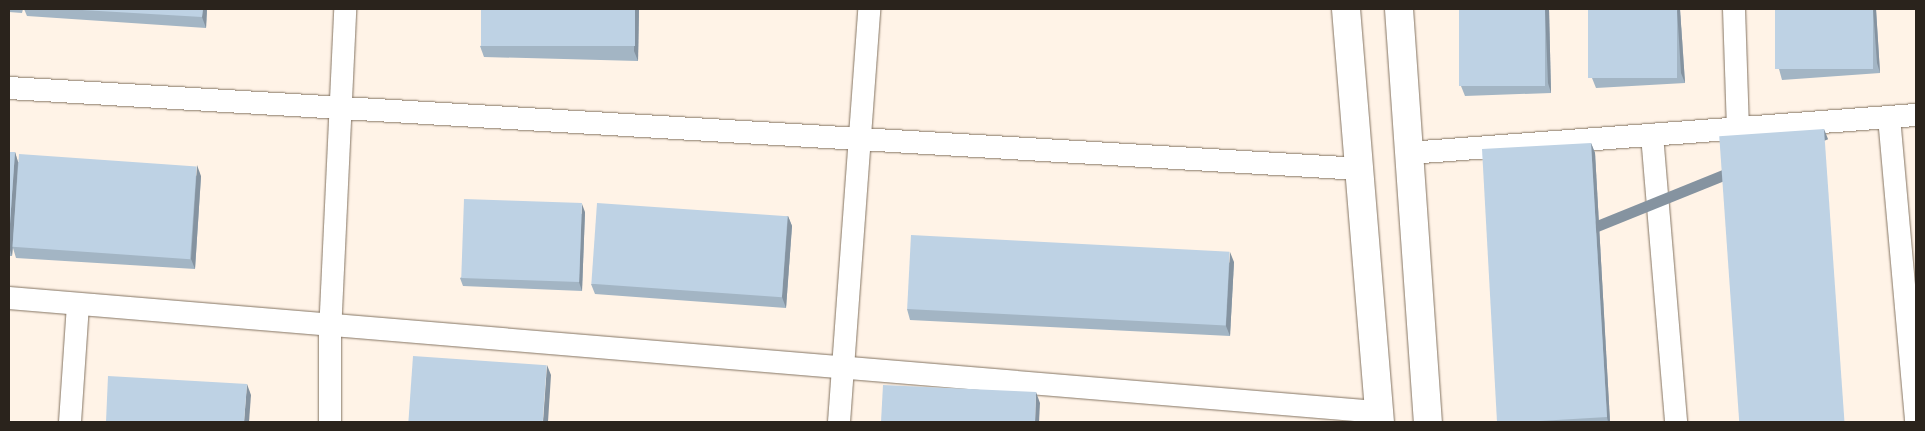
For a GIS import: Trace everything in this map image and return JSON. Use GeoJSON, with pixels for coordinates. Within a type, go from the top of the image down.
{"type":"FeatureCollection","features":[{"type":"Feature","properties":{"kind":"main road"},"geometry":{"type":"LineString","coordinates":[[1346,9],[1379,417]]}},
{"type":"Feature","properties":{"kind":"main road"},"geometry":{"type":"LineString","coordinates":[[1399,9],[1428,422]]}},
{"type":"Feature","properties":{"kind":"street"},"geometry":{"type":"LineString","coordinates":[[330,422],[330,325],[345,9]]}},
{"type":"Feature","properties":{"kind":"street"},"geometry":{"type":"LineString","coordinates":[[839,422],[856,140],[869,9]]}},
{"type":"Feature","properties":{"kind":"street"},"geometry":{"type":"LineString","coordinates":[[1734,9],[1738,128]]}},
{"type":"Feature","properties":{"kind":"street"},"geometry":{"type":"LineString","coordinates":[[9,88],[1359,169]]}},
{"type":"Feature","properties":{"kind":"street"},"geometry":{"type":"LineString","coordinates":[[1409,153],[1916,115]]}},
{"type":"Feature","properties":{"kind":"street"},"geometry":{"type":"LineString","coordinates":[[1889,117],[1916,422]]}},
{"type":"Feature","properties":{"kind":"street"},"geometry":{"type":"LineString","coordinates":[[1652,135],[1676,422]]}},
{"type":"Feature","properties":{"kind":"street"},"geometry":{"type":"LineString","coordinates":[[9,298],[843,368],[1379,417]]}},
{"type":"Feature","properties":{"kind":"street"},"geometry":{"type":"LineString","coordinates":[[70,422],[78,304]]}},
{"type":"Feature","properties":{"kind":"building"},"geometry":{"type":"Polygon","coordinates":[[[65,9],[203,9],[202,17],[65,9]]]}},
{"type":"Feature","properties":{"kind":"building"},"geometry":{"type":"Polygon","coordinates":[[[481,9],[635,9],[635,46],[481,46],[481,9]]]}},
{"type":"Feature","properties":{"kind":"building"},"geometry":{"type":"Polygon","coordinates":[[[1459,9],[1545,9],[1545,86],[1459,86],[1459,9]]]}},
{"type":"Feature","properties":{"kind":"building"},"geometry":{"type":"Polygon","coordinates":[[[1588,9],[1677,9],[1677,78],[1588,78],[1588,9]]]}},
{"type":"Feature","properties":{"kind":"building"},"geometry":{"type":"Polygon","coordinates":[[[1775,9],[1873,9],[1873,69],[1775,69],[1775,9]]]}},
{"type":"Feature","properties":{"kind":"building"},"geometry":{"type":"Polygon","coordinates":[[[1824,129],[1844,422],[1739,422],[1719,136],[1824,129]]]}},
{"type":"Feature","properties":{"kind":"building"},"geometry":{"type":"Polygon","coordinates":[[[1591,143],[1607,417],[1497,422],[1482,149],[1591,143]]]}},
{"type":"Feature","properties":{"kind":"building"},"geometry":{"type":"Polygon","coordinates":[[[9,152],[15,152],[9,238],[9,152]]]}},
{"type":"Feature","properties":{"kind":"building"},"geometry":{"type":"Polygon","coordinates":[[[19,154],[197,166],[190,259],[13,247],[19,154]]]}},
{"type":"Feature","properties":{"kind":"building"},"geometry":{"type":"Polygon","coordinates":[[[464,199],[582,203],[579,282],[461,278],[464,199]]]}},
{"type":"Feature","properties":{"kind":"building"},"geometry":{"type":"Polygon","coordinates":[[[597,203],[788,216],[782,297],[591,284],[597,203]]]}},
{"type":"Feature","properties":{"kind":"building"},"geometry":{"type":"Polygon","coordinates":[[[911,235],[1230,252],[1226,326],[907,309],[911,235]]]}},
{"type":"Feature","properties":{"kind":"building"},"geometry":{"type":"Polygon","coordinates":[[[413,356],[547,365],[543,422],[408,422],[413,356]]]}},
{"type":"Feature","properties":{"kind":"building"},"geometry":{"type":"Polygon","coordinates":[[[108,376],[247,384],[244,422],[106,422],[108,376]]]}},
{"type":"Feature","properties":{"kind":"building"},"geometry":{"type":"Polygon","coordinates":[[[883,385],[1036,392],[1035,422],[881,422],[883,385]]]}}]}
